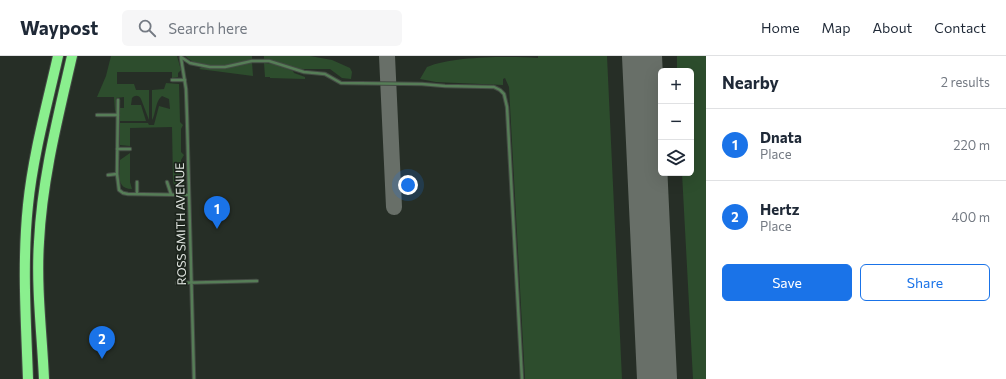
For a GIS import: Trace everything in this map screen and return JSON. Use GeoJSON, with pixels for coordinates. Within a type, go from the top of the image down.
{"type":"FeatureCollection","features":[{"type":"Feature","properties":{"kind":"highway"},"geometry":{"type":"LineString","coordinates":[[21,379],[20,248],[23,202],[58,56]]}},
{"type":"Feature","properties":{"kind":"highway"},"geometry":{"type":"LineString","coordinates":[[44,379],[38,270],[39,235],[42,201],[49,159],[72,56]]}},
{"type":"Feature","properties":{"kind":"highway"},"geometry":{"type":"LineString","coordinates":[[28,379],[25,246],[33,165]]}},
{"type":"Feature","properties":{"kind":"lane","name":"ROSS SMITH AVENUE"},"geometry":{"type":"LineString","coordinates":[[181,57],[185,80],[187,117],[194,379]]}},
{"type":"Feature","properties":{"kind":"lane"},"geometry":{"type":"LineString","coordinates":[[181,57],[190,63],[210,68],[225,67],[252,61],[269,61],[304,72],[325,74],[342,83],[490,87],[502,91],[505,96],[507,107],[522,379]]}},
{"type":"Feature","properties":{"kind":"lane"},"geometry":{"type":"LineString","coordinates":[[172,80],[185,80]]}},
{"type":"Feature","properties":{"kind":"lane"},"geometry":{"type":"LineString","coordinates":[[118,100],[117,174],[119,190],[123,193],[137,194],[189,195]]}},
{"type":"Feature","properties":{"kind":"lane"},"geometry":{"type":"LineString","coordinates":[[97,115],[118,115]]}},
{"type":"Feature","properties":{"kind":"lane"},"geometry":{"type":"LineString","coordinates":[[118,150],[130,149]]}},
{"type":"Feature","properties":{"kind":"lane"},"geometry":{"type":"LineString","coordinates":[[108,175],[117,174]]}},
{"type":"Feature","properties":{"kind":"lane"},"geometry":{"type":"LineString","coordinates":[[137,182],[137,194]]}},
{"type":"Feature","properties":{"kind":"lane"},"geometry":{"type":"LineString","coordinates":[[167,182],[171,195]]}},
{"type":"Feature","properties":{"kind":"lane"},"geometry":{"type":"LineString","coordinates":[[177,283],[191,284],[257,281]]}},
{"type":"Feature","properties":{"kind":"green space"},"geometry":{"type":"Polygon","coordinates":[[[111,56],[177,56],[181,70],[178,73],[178,77],[172,78],[172,72],[117,72],[117,84],[134,84],[136,90],[149,90],[149,120],[141,99],[138,96],[132,98],[131,105],[141,105],[146,121],[120,121],[120,108],[124,108],[124,97],[116,98],[115,112],[114,97],[97,97],[106,76],[111,56]]]}},
{"type":"Feature","properties":{"kind":"green space"},"geometry":{"type":"Polygon","coordinates":[[[185,56],[252,56],[252,60],[226,65],[209,66],[192,61],[185,56]]]}},
{"type":"Feature","properties":{"kind":"green space"},"geometry":{"type":"Polygon","coordinates":[[[264,56],[310,56],[332,60],[350,68],[352,72],[351,79],[342,78],[330,69],[298,69],[264,59],[264,56]]]}},
{"type":"Feature","properties":{"kind":"green space"},"geometry":{"type":"Polygon","coordinates":[[[538,56],[607,56],[622,379],[525,379],[509,87],[505,78],[503,79],[503,85],[436,82],[420,79],[427,67],[438,63],[466,59],[497,57],[538,58],[538,56]]]}},
{"type":"Feature","properties":{"kind":"green space"},"geometry":{"type":"Polygon","coordinates":[[[677,56],[706,56],[706,379],[693,379],[682,176],[694,176],[694,68],[677,68],[677,56]]]}},
{"type":"Feature","properties":{"kind":"green space"},"geometry":{"type":"Polygon","coordinates":[[[252,62],[253,76],[199,69],[202,67],[221,69],[252,62]]]}},
{"type":"Feature","properties":{"kind":"green space"},"geometry":{"type":"Polygon","coordinates":[[[264,63],[274,64],[293,71],[294,73],[305,77],[305,79],[265,77],[264,63]]]}},
{"type":"Feature","properties":{"kind":"green space"},"geometry":{"type":"Polygon","coordinates":[[[166,83],[179,84],[180,122],[183,125],[181,129],[181,152],[184,155],[181,160],[182,179],[185,182],[181,188],[175,189],[173,181],[172,127],[130,128],[130,146],[120,145],[120,123],[148,123],[149,125],[154,125],[159,106],[170,109],[169,99],[162,96],[158,101],[152,120],[152,90],[164,89],[166,83]]]}},
{"type":"Feature","properties":{"kind":"green space"},"geometry":{"type":"Polygon","coordinates":[[[130,153],[130,182],[132,189],[123,186],[119,174],[120,160],[130,153]]]}},
{"type":"Feature","properties":{"kind":"taxiway"},"geometry":{"type":"LineString","coordinates":[[387,56],[394,207]]}},
{"type":"Feature","properties":{"kind":"taxiway"},"geometry":{"type":"LineString","coordinates":[[641,56],[644,104]]}},
{"type":"Feature","properties":{"kind":"taxiway"},"geometry":{"type":"LineString","coordinates":[[658,365],[658,379]]}},
{"type":"Feature","properties":{"kind":"runway"},"geometry":{"type":"LineString","coordinates":[[642,56],[657,379]]}},
{"type":"Feature","properties":{"kind":"place","name":"Dnata"},"geometry":{"type":"Point","coordinates":[217,229]}},
{"type":"Feature","properties":{"kind":"place","name":"Hertz"},"geometry":{"type":"Point","coordinates":[102,359]}}]}
